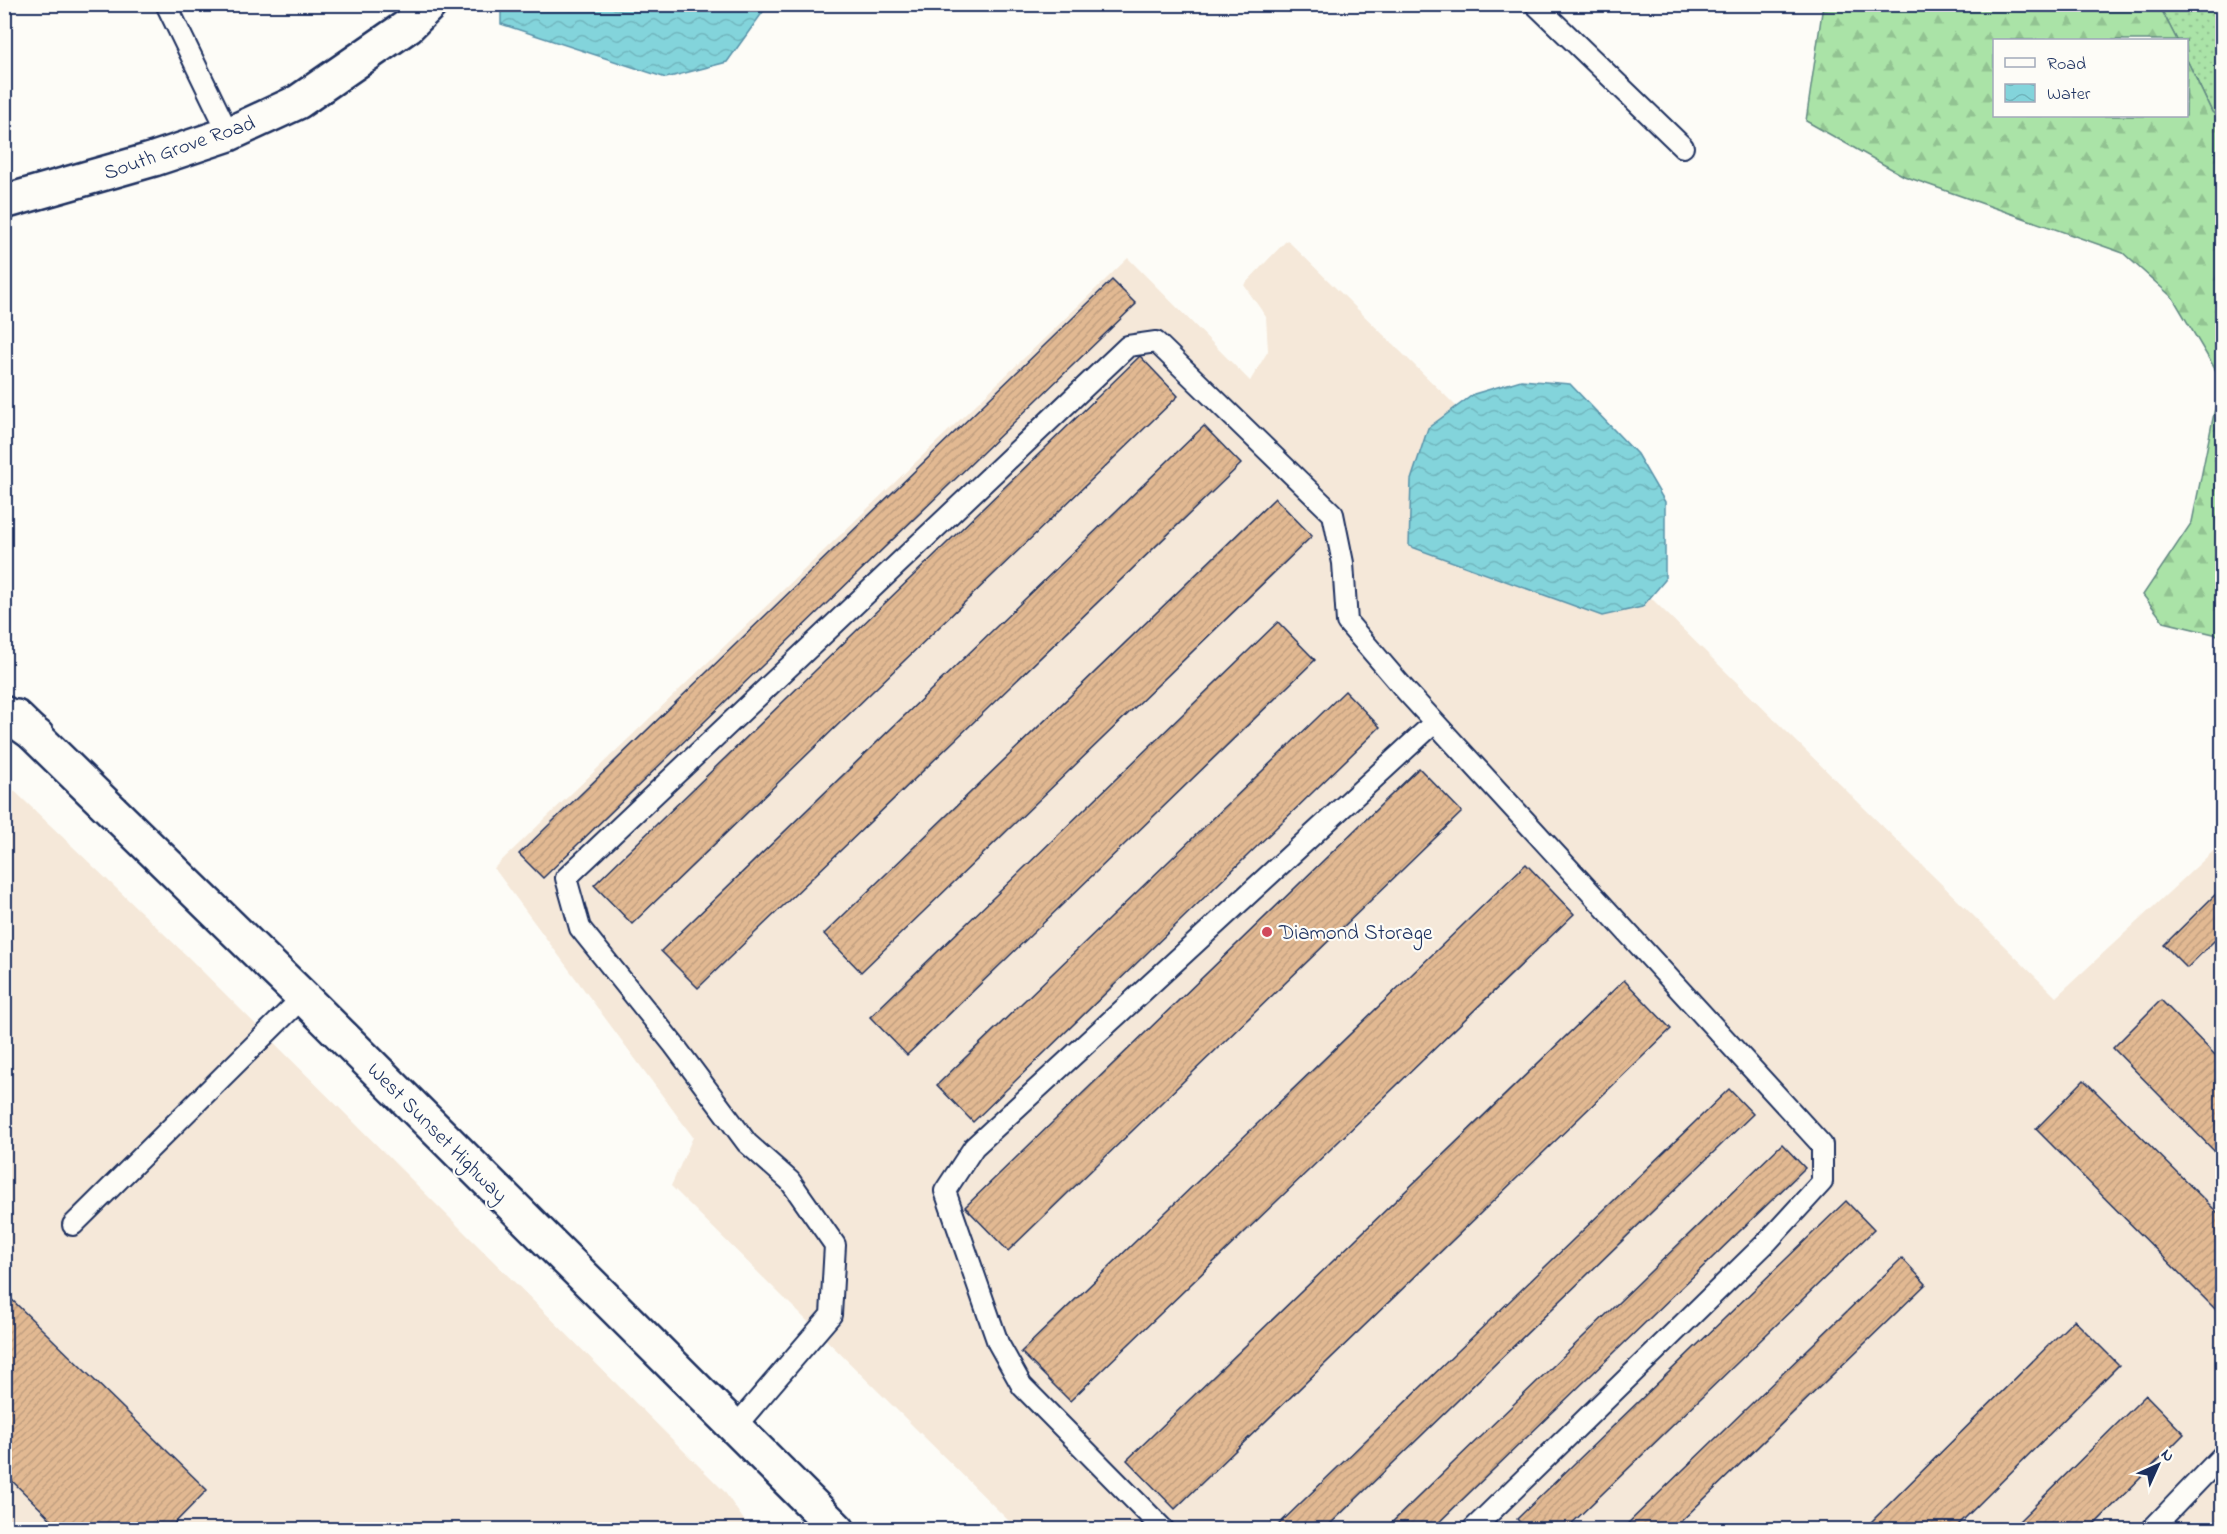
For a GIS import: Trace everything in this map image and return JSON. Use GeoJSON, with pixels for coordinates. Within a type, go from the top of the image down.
{"type":"FeatureCollection","features":[{"type":"Feature","properties":{"kind":"main road","name":"South Grove Road"},"geometry":{"type":"LineString","coordinates":[[4,202],[154,159],[229,134],[298,102],[408,26],[430,4]]}},
{"type":"Feature","properties":{"kind":"main road","name":"West Sunset Highway"},"geometry":{"type":"LineString","coordinates":[[4,701],[37,736]]}},
{"type":"Feature","properties":{"kind":"main road","name":"West Sunset Highway"},"geometry":{"type":"LineString","coordinates":[[4,706],[303,997],[838,1530]]}},
{"type":"Feature","properties":{"kind":"main road"},"geometry":{"type":"LineString","coordinates":[[4,713],[37,736]]}},
{"type":"Feature","properties":{"kind":"lane"},"geometry":{"type":"LineString","coordinates":[[166,4],[229,134]]}},
{"type":"Feature","properties":{"kind":"lane"},"geometry":{"type":"LineString","coordinates":[[1534,4],[1683,147]]}},
{"type":"Feature","properties":{"kind":"lane"},"geometry":{"type":"LineString","coordinates":[[735,1427],[831,1315],[835,1245],[790,1181],[747,1143],[674,1045],[580,928],[566,878],[1128,346],[1156,342],[1333,514],[1343,563],[1347,622],[1434,723],[1822,1145],[1822,1182],[1807,1199],[1472,1530]]}},
{"type":"Feature","properties":{"kind":"lane"},"geometry":{"type":"LineString","coordinates":[[1164,1530],[1022,1386],[998,1343],[945,1191],[974,1147],[1434,723]]}},
{"type":"Feature","properties":{"kind":"lane"},"geometry":{"type":"LineString","coordinates":[[73,1225],[303,997]]}},
{"type":"Feature","properties":{"kind":"lane"},"geometry":{"type":"LineString","coordinates":[[2151,1530],[2223,1456]]}},
{"type":"Feature","properties":{"kind":"shaded area","name":"Diamond Storage"},"geometry":{"type":"Polygon","coordinates":[[[1287,240],[1457,407],[1428,428],[1411,480],[1642,607],[1650,597],[2056,997],[2222,843],[2222,1529],[1017,1529],[671,1186],[693,1137],[494,868],[1128,258],[1250,381],[1268,351],[1266,317],[1244,285],[1287,240]]]}},
{"type":"Feature","properties":{"kind":"shaded area"},"geometry":{"type":"Polygon","coordinates":[[[4,781],[184,953],[724,1491],[750,1529],[5,1529],[4,781]]]}},
{"type":"Feature","properties":{"kind":"green space"},"geometry":{"type":"Polygon","coordinates":[[[1823,5],[2159,5],[2176,39],[1993,39],[1993,117],[2188,117],[2188,62],[2212,112],[2222,121],[2222,636],[2164,622],[2143,595],[2192,522],[2221,379],[2173,298],[2123,253],[1904,176],[1806,121],[1823,5]]]}},
{"type":"Feature","properties":{"kind":"green space"},"geometry":{"type":"Polygon","coordinates":[[[2159,5],[2222,5],[2222,121],[2212,112],[2188,62],[2188,39],[2176,39],[2159,5]]]}},
{"type":"Feature","properties":{"kind":"water"},"geometry":{"type":"Polygon","coordinates":[[[501,5],[765,5],[765,9],[727,62],[666,78],[501,24],[501,5]]]}},
{"type":"Feature","properties":{"kind":"water"},"geometry":{"type":"Polygon","coordinates":[[[1521,380],[1570,384],[1637,454],[1665,502],[1665,580],[1642,607],[1602,616],[1409,546],[1411,480],[1428,428],[1474,394],[1521,380]]]}},
{"type":"Feature","properties":{"kind":"building"},"geometry":{"type":"Polygon","coordinates":[[[1112,280],[1136,304],[543,878],[519,854],[1112,280]]]}},
{"type":"Feature","properties":{"kind":"building"},"geometry":{"type":"Polygon","coordinates":[[[1140,356],[1178,396],[632,924],[594,885],[1140,356]]]}},
{"type":"Feature","properties":{"kind":"building"},"geometry":{"type":"Polygon","coordinates":[[[1204,426],[1241,464],[698,988],[661,951],[1204,426]]]}},
{"type":"Feature","properties":{"kind":"building"},"geometry":{"type":"Polygon","coordinates":[[[1275,498],[1312,536],[861,972],[824,934],[1275,498]]]}},
{"type":"Feature","properties":{"kind":"building"},"geometry":{"type":"Polygon","coordinates":[[[1278,622],[1315,660],[907,1055],[870,1017],[1278,622]]]}},
{"type":"Feature","properties":{"kind":"building"},"geometry":{"type":"Polygon","coordinates":[[[1345,691],[1380,727],[973,1122],[937,1085],[1345,691]]]}},
{"type":"Feature","properties":{"kind":"building"},"geometry":{"type":"Polygon","coordinates":[[[1419,768],[1462,812],[1008,1251],[965,1207],[1419,768]]]}},
{"type":"Feature","properties":{"kind":"building"},"geometry":{"type":"Polygon","coordinates":[[[1526,864],[1574,914],[1070,1401],[1021,1352],[1526,864]]]}},
{"type":"Feature","properties":{"kind":"building"},"geometry":{"type":"Polygon","coordinates":[[[2222,888],[2222,933],[2187,968],[2164,945],[2222,888]]]}},
{"type":"Feature","properties":{"kind":"building"},"geometry":{"type":"Polygon","coordinates":[[[1624,980],[1671,1029],[1175,1509],[1127,1460],[1624,980]]]}},
{"type":"Feature","properties":{"kind":"building"},"geometry":{"type":"Polygon","coordinates":[[[2161,1000],[2222,1062],[2222,1159],[2113,1048],[2161,1000]]]}},
{"type":"Feature","properties":{"kind":"building"},"geometry":{"type":"Polygon","coordinates":[[[2084,1080],[2222,1217],[2222,1316],[2036,1129],[2084,1080]]]}},
{"type":"Feature","properties":{"kind":"building"},"geometry":{"type":"Polygon","coordinates":[[[1729,1089],[1753,1114],[1324,1530],[1273,1530],[1729,1089]]]}},
{"type":"Feature","properties":{"kind":"building"},"geometry":{"type":"Polygon","coordinates":[[[1782,1144],[1805,1168],[1431,1530],[1384,1530],[1782,1144]]]}},
{"type":"Feature","properties":{"kind":"building"},"geometry":{"type":"Polygon","coordinates":[[[1846,1201],[1874,1230],[1565,1530],[1527,1530],[1517,1519],[1846,1201]]]}},
{"type":"Feature","properties":{"kind":"building"},"geometry":{"type":"Polygon","coordinates":[[[1902,1258],[1926,1284],[1672,1530],[1621,1530],[1902,1258]]]}},
{"type":"Feature","properties":{"kind":"building"},"geometry":{"type":"Polygon","coordinates":[[[4,1292],[207,1490],[168,1530],[62,1530],[4,1473],[4,1292]]]}},
{"type":"Feature","properties":{"kind":"building"},"geometry":{"type":"Polygon","coordinates":[[[2074,1320],[2119,1365],[1953,1530],[1863,1530],[2074,1320]]]}},
{"type":"Feature","properties":{"kind":"building"},"geometry":{"type":"Polygon","coordinates":[[[2146,1395],[2184,1434],[2089,1530],[2010,1530],[2146,1395]]]}},
{"type":"Feature","properties":{"kind":"place","name":"Diamond Storage"},"geometry":{"type":"Point","coordinates":[1267,932]}}]}
